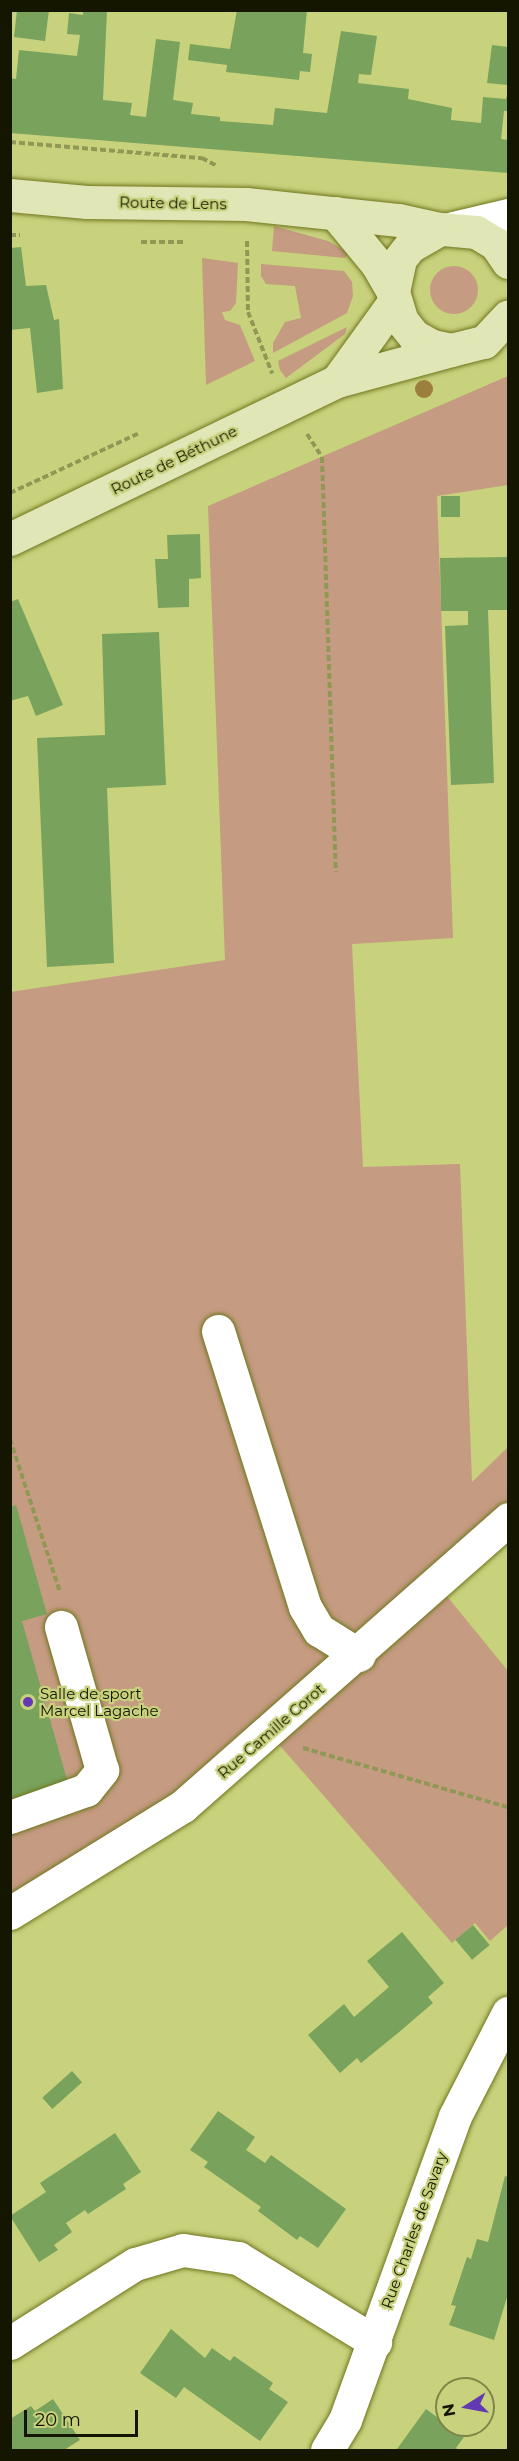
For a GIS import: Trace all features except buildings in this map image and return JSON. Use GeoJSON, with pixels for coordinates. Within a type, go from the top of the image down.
{"type":"FeatureCollection","features":[{"type":"Feature","properties":{"kind":"main road","name":"Route de Lens"},"geometry":{"type":"LineString","coordinates":[[10,195],[87,202],[246,204],[335,213],[446,228],[486,238],[508,262]]}},
{"type":"Feature","properties":{"kind":"main road"},"geometry":{"type":"LineString","coordinates":[[335,213],[377,264],[402,321],[414,336],[432,346],[452,350]]}},
{"type":"Feature","properties":{"kind":"main road"},"geometry":{"type":"LineString","coordinates":[[337,381],[393,297],[394,275],[405,253],[424,236],[446,228]]}},
{"type":"Feature","properties":{"kind":"main road","name":"Route de Béthune"},"geometry":{"type":"LineString","coordinates":[[10,539],[337,381],[484,342],[505,325]]}},
{"type":"Feature","properties":{"kind":"street"},"geometry":{"type":"LineString","coordinates":[[446,228],[508,215]]}},
{"type":"Feature","properties":{"kind":"street"},"geometry":{"type":"LineString","coordinates":[[218,1331],[305,1606],[319,1630],[359,1655]]}},
{"type":"Feature","properties":{"kind":"street","name":"Rue Camille Corot"},"geometry":{"type":"LineString","coordinates":[[10,1913],[183,1806],[359,1655],[508,1519]]}},
{"type":"Feature","properties":{"kind":"street"},"geometry":{"type":"LineString","coordinates":[[10,1817],[86,1790],[102,1770],[61,1627]]}},
{"type":"Feature","properties":{"kind":"street","name":"Rue Charles de Savary"},"geometry":{"type":"LineString","coordinates":[[327,2451],[345,2420],[375,2342],[455,2116],[508,2013]]}},
{"type":"Feature","properties":{"kind":"street"},"geometry":{"type":"LineString","coordinates":[[10,2343],[135,2264],[183,2250],[238,2258],[375,2342]]}},
{"type":"Feature","properties":{"kind":"path"},"geometry":{"type":"LineString","coordinates":[[10,142],[202,158],[221,168],[246,204],[248,312],[277,385],[322,457],[336,872]]}},
{"type":"Feature","properties":{"kind":"path"},"geometry":{"type":"LineString","coordinates":[[10,1438],[64,1602],[61,1627]]}},
{"type":"Feature","properties":{"kind":"path"},"geometry":{"type":"LineString","coordinates":[[279,1725],[298,1746],[508,1807]]}},
{"type":"Feature","properties":{"kind":"shaded area"},"geometry":{"type":"Polygon","coordinates":[[[274,226],[328,241],[349,253],[345,258],[272,251],[274,226]]]}},
{"type":"Feature","properties":{"kind":"shaded area"},"geometry":{"type":"Polygon","coordinates":[[[202,258],[238,263],[236,303],[230,311],[222,312],[225,320],[240,325],[255,361],[206,385],[202,258]]]}},
{"type":"Feature","properties":{"kind":"shaded area"},"geometry":{"type":"Polygon","coordinates":[[[261,264],[344,271],[352,282],[353,296],[347,313],[273,353],[273,343],[285,322],[301,318],[295,286],[266,284],[261,276],[261,264]]]}},
{"type":"Feature","properties":{"kind":"shaded area"},"geometry":{"type":"Polygon","coordinates":[[[454,266],[471,273],[478,290],[471,307],[454,314],[437,307],[430,290],[437,273],[454,266]]]}},
{"type":"Feature","properties":{"kind":"shaded area"},"geometry":{"type":"Polygon","coordinates":[[[347,327],[345,334],[286,378],[280,370],[278,361],[347,327]]]}},
{"type":"Feature","properties":{"kind":"shaded area"},"geometry":{"type":"Polygon","coordinates":[[[508,376],[508,485],[437,496],[453,938],[352,944],[363,1167],[460,1164],[472,1482],[508,1447],[508,1519],[437,1584],[508,1671],[508,1925],[490,1941],[475,1923],[452,1943],[269,1733],[11,1913],[10,992],[225,960],[208,506],[508,376]]]}},
{"type":"Feature","properties":{"kind":"place","name":"Salle de sport Marcel Lagache"},"geometry":{"type":"Point","coordinates":[28,1702]}}]}
